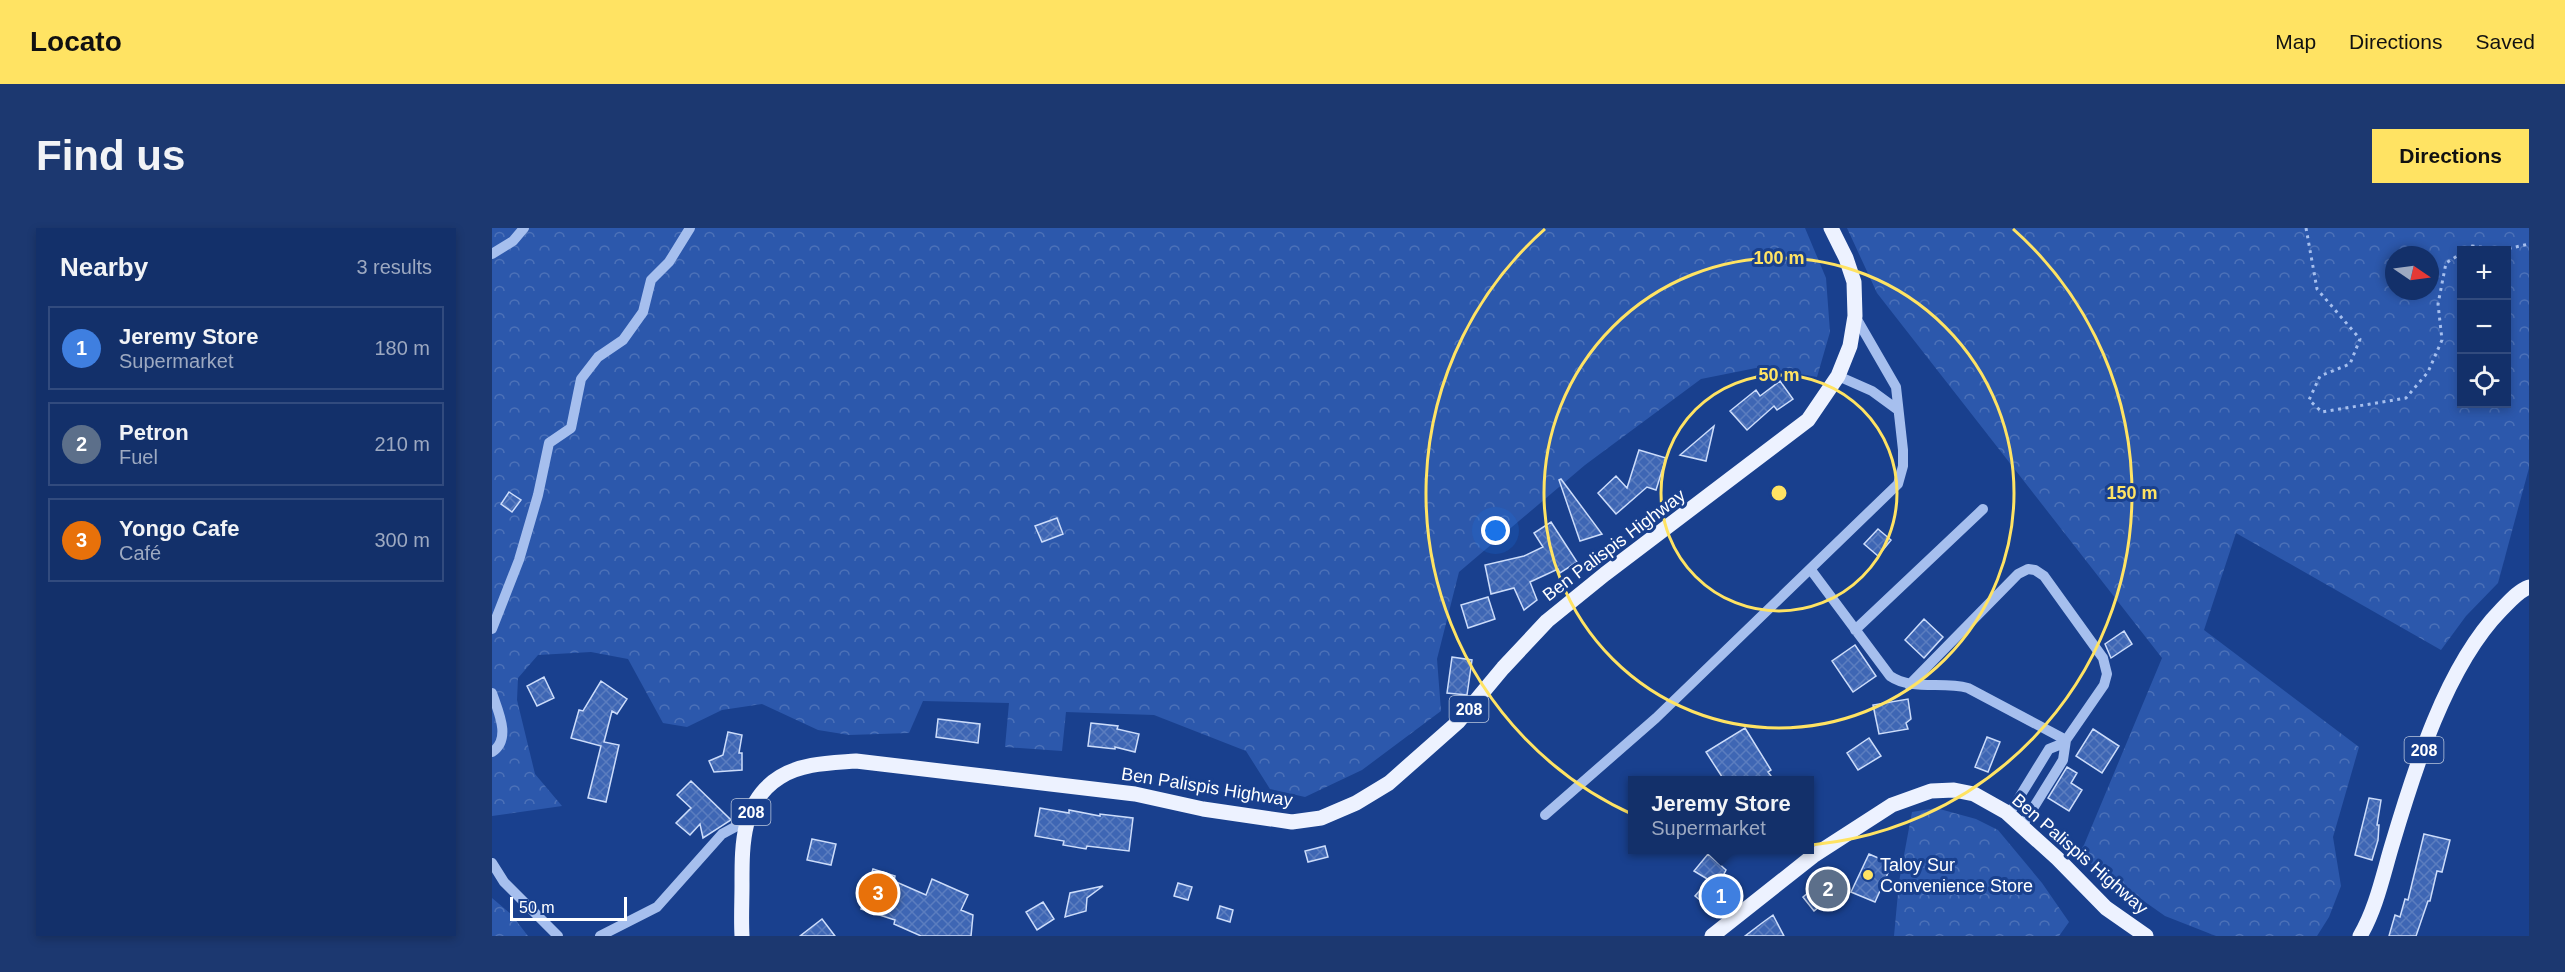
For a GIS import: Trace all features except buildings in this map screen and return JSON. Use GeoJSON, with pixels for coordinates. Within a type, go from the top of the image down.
{"type":"FeatureCollection","features":[{"type":"Feature","properties":{"kind":"main road","name":"Ben Palispis Highway"},"geometry":{"type":"LineString","coordinates":[[742,936],[741,853],[746,821],[755,804],[779,777],[817,764],[856,761],[1135,794],[1203,809],[1292,822],[1321,818],[1356,803],[1398,775],[1458,722],[1503,668],[1547,621],[1605,574],[1808,420],[1838,376],[1850,346],[1855,316],[1854,282],[1846,258],[1831,228]]}},
{"type":"Feature","properties":{"kind":"main road","name":"208"},"geometry":{"type":"LineString","coordinates":[[2360,936],[2375,899],[2414,777],[2457,672],[2482,629],[2518,594],[2529,587]]}},
{"type":"Feature","properties":{"kind":"main road","name":"Ben Palispis Highway"},"geometry":{"type":"LineString","coordinates":[[1712,936],[1813,856],[1892,805],[1930,791],[1954,790],[1974,794],[2008,814],[2106,908],[2146,936]]}},
{"type":"Feature","properties":{"kind":"street"},"geometry":{"type":"LineString","coordinates":[[492,254],[513,241],[524,228]]}},
{"type":"Feature","properties":{"kind":"street"},"geometry":{"type":"LineString","coordinates":[[492,629],[519,560],[538,495],[549,443],[571,428],[581,379],[598,357],[622,340],[643,312],[651,280],[669,262],[690,228]]}},
{"type":"Feature","properties":{"kind":"street"},"geometry":{"type":"LineString","coordinates":[[1545,815],[1656,718],[1898,484],[1904,450],[1896,387],[1855,316]]}},
{"type":"Feature","properties":{"kind":"street"},"geometry":{"type":"LineString","coordinates":[[1838,376],[1872,391],[1898,410]]}},
{"type":"Feature","properties":{"kind":"street"},"geometry":{"type":"LineString","coordinates":[[1855,630],[1983,509]]}},
{"type":"Feature","properties":{"kind":"street"},"geometry":{"type":"LineString","coordinates":[[1909,685],[2018,574],[2028,569],[2035,570],[2050,583],[2106,667],[2104,686],[2065,741],[2049,749],[2008,814]]}},
{"type":"Feature","properties":{"kind":"street"},"geometry":{"type":"LineString","coordinates":[[1811,570],[1890,676],[1909,685],[1954,684],[1968,688],[2065,741]]}},
{"type":"Feature","properties":{"kind":"street"},"geometry":{"type":"LineString","coordinates":[[492,693],[504,727],[498,748],[492,752]]}},
{"type":"Feature","properties":{"kind":"street"},"geometry":{"type":"LineString","coordinates":[[2022,826],[2063,760],[2065,741]]}},
{"type":"Feature","properties":{"kind":"street"},"geometry":{"type":"LineString","coordinates":[[600,936],[657,907],[722,834],[746,821]]}},
{"type":"Feature","properties":{"kind":"street"},"geometry":{"type":"LineString","coordinates":[[492,863],[504,882],[558,936]]}},
{"type":"Feature","properties":{"kind":"path"},"geometry":{"type":"LineString","coordinates":[[2306,228],[2317,290],[2360,339],[2350,364],[2320,376],[2309,400],[2322,412],[2406,398],[2427,372],[2442,340],[2438,304],[2446,263],[2457,256]]}},
{"type":"Feature","properties":{"kind":"path"},"geometry":{"type":"LineString","coordinates":[[2511,248],[2529,244]]}},
{"type":"Feature","properties":{"kind":"green space"},"geometry":{"type":"Polygon","coordinates":[[[492,228],[1805,228],[1826,278],[1830,332],[1817,377],[1761,367],[1701,379],[1585,465],[1459,572],[1437,659],[1441,711],[1362,770],[1305,797],[1270,789],[1246,751],[1154,715],[1066,712],[1062,751],[1005,747],[1009,703],[923,701],[909,733],[849,735],[818,730],[762,704],[722,710],[687,727],[663,723],[628,659],[591,652],[538,655],[518,678],[517,700],[535,774],[562,806],[492,816],[492,228]]]}},
{"type":"Feature","properties":{"kind":"green space"},"geometry":{"type":"Polygon","coordinates":[[[1847,228],[2529,228],[2529,468],[2498,583],[2466,616],[2441,650],[2236,533],[2204,630],[2359,747],[2333,837],[2341,886],[2329,917],[2317,936],[2216,936],[2165,916],[2077,854],[2084,845],[2162,658],[1877,293],[1847,228]]]}},
{"type":"Feature","properties":{"kind":"green space"},"geometry":{"type":"Polygon","coordinates":[[[1936,808],[1976,819],[1998,830],[2042,883],[2069,922],[2059,936],[1894,936],[1899,882],[1912,812],[1936,808]]]}},
{"type":"Feature","properties":{"kind":"green space"},"geometry":{"type":"Polygon","coordinates":[[[492,898],[511,914],[528,936],[492,936],[492,898]]]}},
{"type":"Feature","properties":{"kind":"place","name":"Taloy Sur Convenience Store"},"geometry":{"type":"Point","coordinates":[1868,875]}},
{"type":"Feature","properties":{"kind":"place","name":"Petron"},"geometry":{"type":"Point","coordinates":[1828,889]}},
{"type":"Feature","properties":{"kind":"place","name":"Yongo Cafe"},"geometry":{"type":"Point","coordinates":[878,893]}},
{"type":"Feature","properties":{"kind":"place","name":"Jeremy Store"},"geometry":{"type":"Point","coordinates":[1721,896]}}]}
